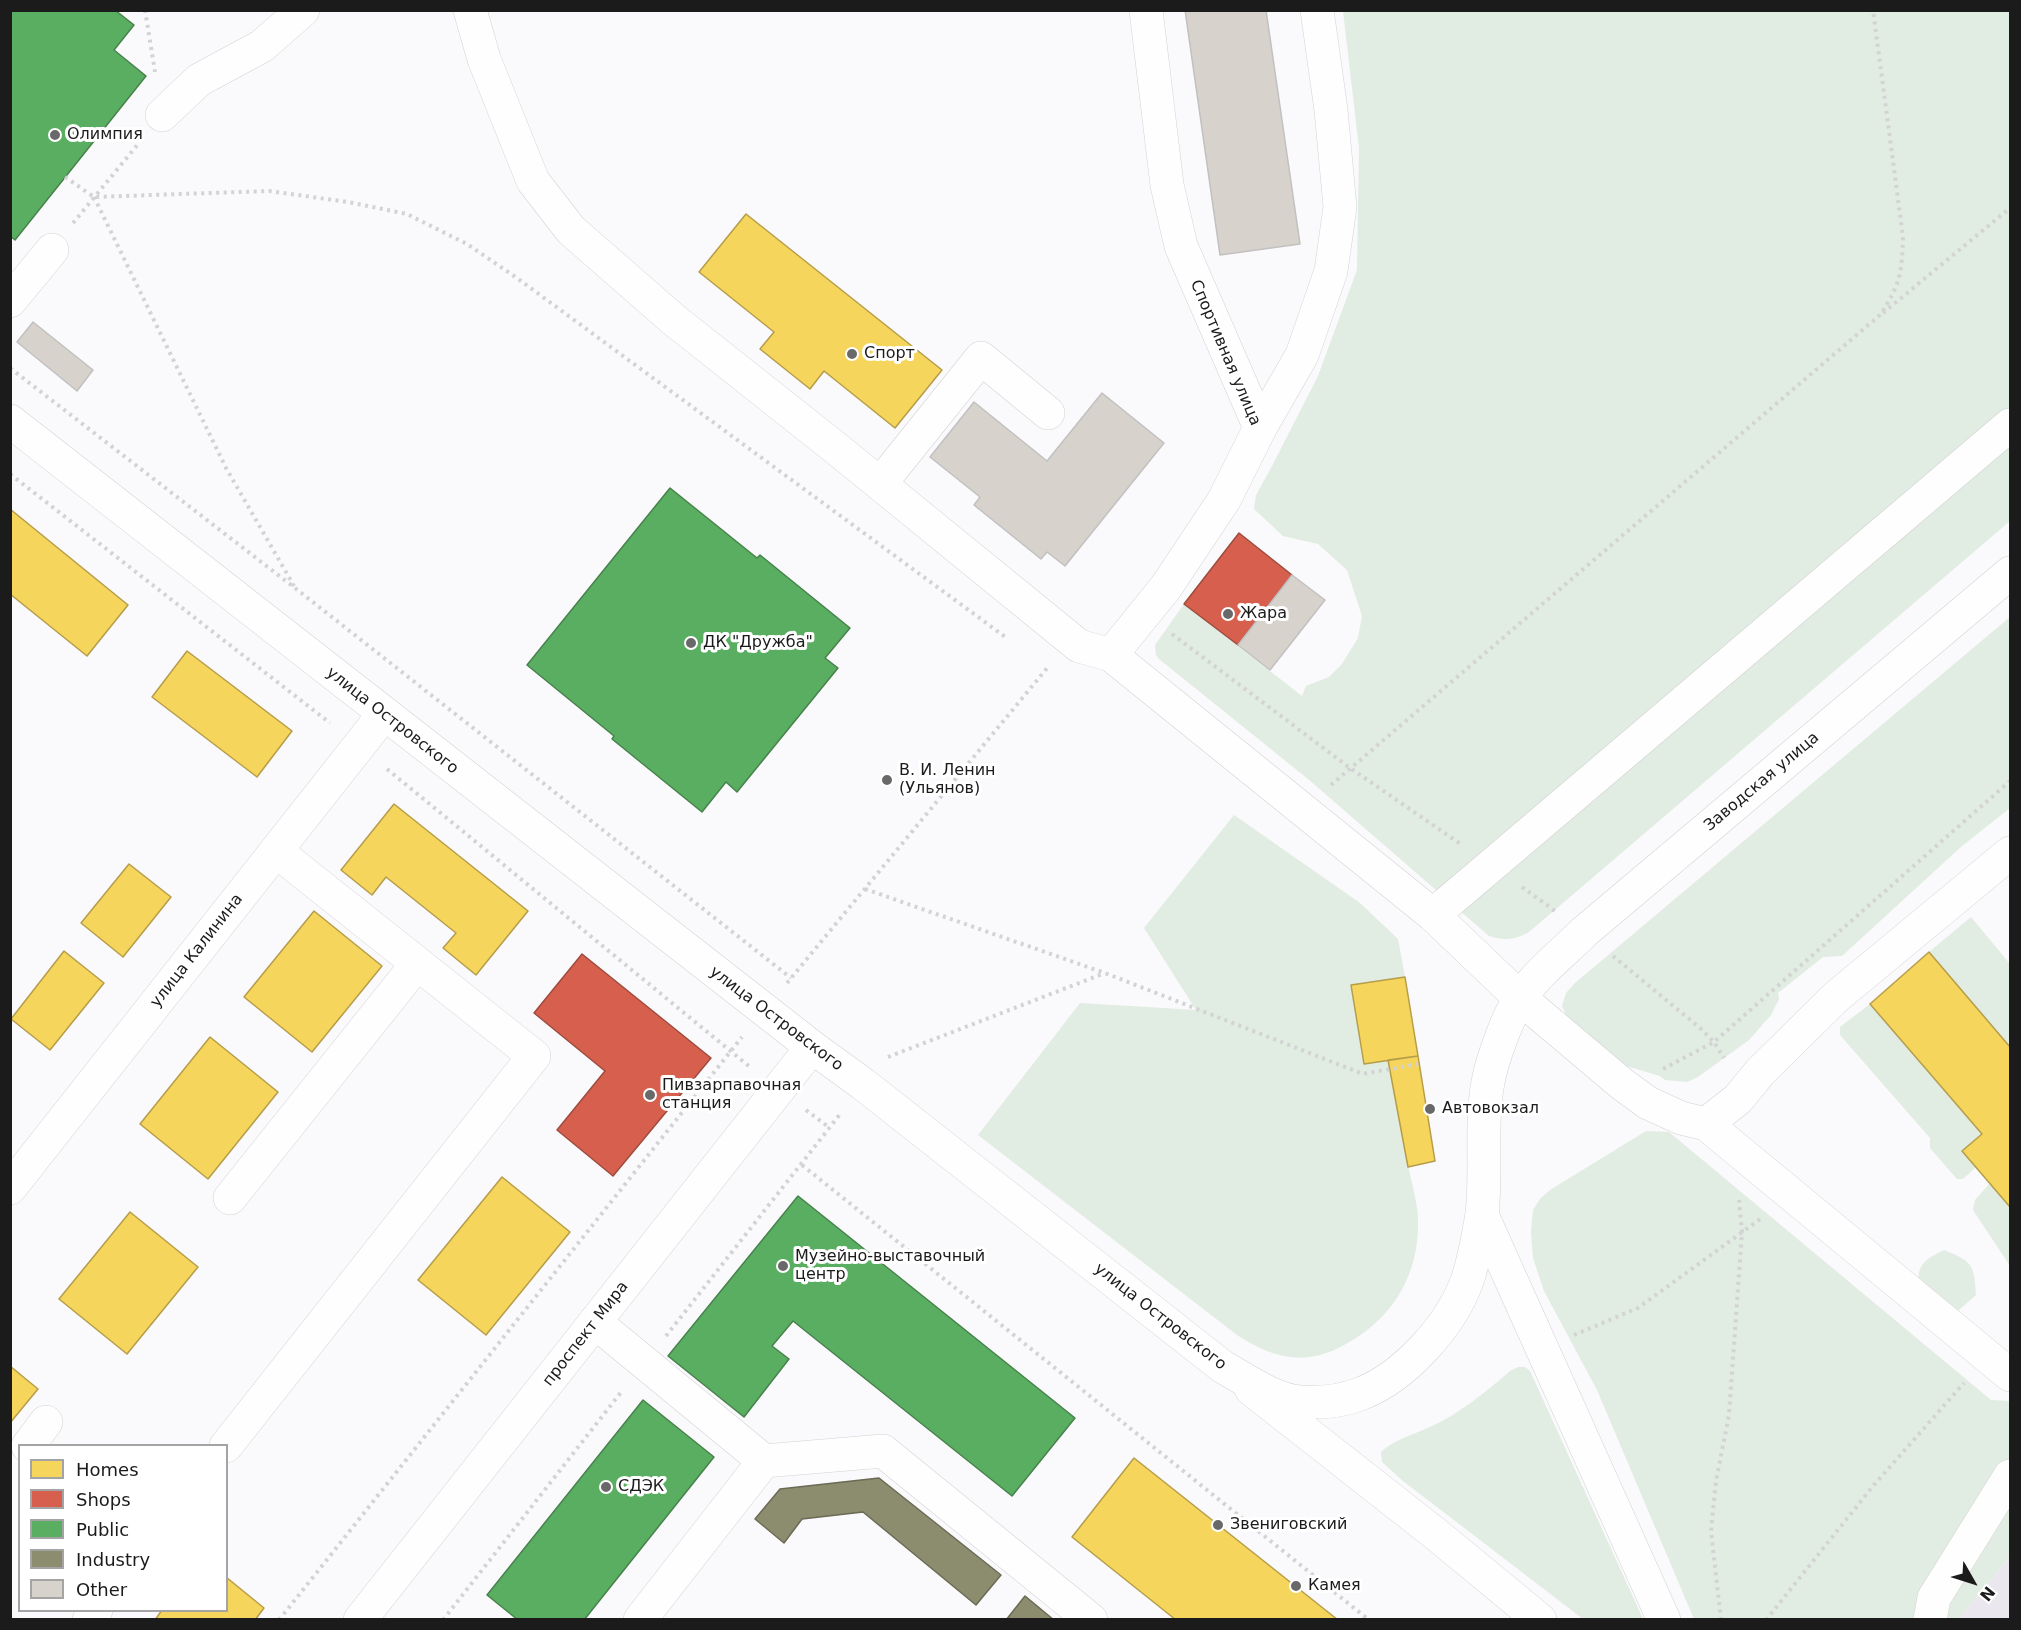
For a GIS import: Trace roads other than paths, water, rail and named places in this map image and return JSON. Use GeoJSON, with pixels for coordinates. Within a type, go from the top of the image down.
{"type":"FeatureCollection","features":[{"type":"Feature","properties":{"kind":"street"},"geometry":{"type":"LineString","coordinates":[[162,115],[199,80],[262,46],[303,10]]}},
{"type":"Feature","properties":{"kind":"street"},"geometry":{"type":"LineString","coordinates":[[470,10],[484,59],[533,182],[571,230],[674,320],[1079,646],[1111,655],[1304,809],[1433,915],[1520,998],[1623,1084],[1648,1102],[1681,1118],[1706,1124],[2008,1369]]}},
{"type":"Feature","properties":{"kind":"street","name":"Спортивная улица"},"geometry":{"type":"LineString","coordinates":[[1111,655],[1166,587],[1219,508],[1260,428],[1181,246],[1167,185],[1146,10]]}},
{"type":"Feature","properties":{"kind":"street"},"geometry":{"type":"LineString","coordinates":[[1260,428],[1302,355],[1331,271],[1340,207],[1331,110],[1317,10]]}},
{"type":"Feature","properties":{"kind":"street"},"geometry":{"type":"LineString","coordinates":[[10,301],[52,250]]}},
{"type":"Feature","properties":{"kind":"street"},"geometry":{"type":"LineString","coordinates":[[880,484],[981,358],[1048,413]]}},
{"type":"Feature","properties":{"kind":"street","name":"улица Островского"},"geometry":{"type":"LineString","coordinates":[[10,421],[763,1010],[863,1084],[1445,1542],[1540,1620]]}},
{"type":"Feature","properties":{"kind":"street"},"geometry":{"type":"LineString","coordinates":[[1433,915],[2010,425]]}},
{"type":"Feature","properties":{"kind":"street","name":"Заводская улица"},"geometry":{"type":"LineString","coordinates":[[1223,1367],[1279,1396],[1300,1402],[1331,1401],[1360,1394],[1379,1384],[1404,1367],[1425,1347],[1447,1320],[1467,1281],[1482,1215],[1488,1082],[1505,1031],[1520,998],[1584,932],[2010,573]]}},
{"type":"Feature","properties":{"kind":"street","name":"улица Калинина"},"geometry":{"type":"LineString","coordinates":[[10,1188],[384,714]]}},
{"type":"Feature","properties":{"kind":"street"},"geometry":{"type":"LineString","coordinates":[[228,1444],[534,1056],[276,851]]}},
{"type":"Feature","properties":{"kind":"street"},"geometry":{"type":"LineString","coordinates":[[1706,1124],[1738,1099],[1760,1072],[1836,997],[2010,853]]}},
{"type":"Feature","properties":{"kind":"street"},"geometry":{"type":"LineString","coordinates":[[230,1198],[417,964]]}},
{"type":"Feature","properties":{"kind":"street","name":"проспект Мира"},"geometry":{"type":"LineString","coordinates":[[360,1620],[812,1047]]}},
{"type":"Feature","properties":{"kind":"street"},"geometry":{"type":"LineString","coordinates":[[1482,1215],[1664,1620]]}},
{"type":"Feature","properties":{"kind":"street"},"geometry":{"type":"LineString","coordinates":[[595,1322],[764,1461],[883,1451],[1091,1620]]}},
{"type":"Feature","properties":{"kind":"street"},"geometry":{"type":"LineString","coordinates":[[640,1620],[764,1461]]}},
{"type":"Feature","properties":{"kind":"street"},"geometry":{"type":"LineString","coordinates":[[1930,1620],[1934,1598],[2010,1476]]}},
{"type":"Feature","properties":{"kind":"place","name":"Олимпия"},"geometry":{"type":"Point","coordinates":[55,135]}},
{"type":"Feature","properties":{"kind":"place","name":"Спорт"},"geometry":{"type":"Point","coordinates":[852,354]}},
{"type":"Feature","properties":{"kind":"place","name":"Жара"},"geometry":{"type":"Point","coordinates":[1228,614]}},
{"type":"Feature","properties":{"kind":"place","name":"ДК \"Дружба\""},"geometry":{"type":"Point","coordinates":[691,643]}},
{"type":"Feature","properties":{"kind":"place","name":"В. И. Ленин (Ульянов)"},"geometry":{"type":"Point","coordinates":[887,780]}},
{"type":"Feature","properties":{"kind":"place","name":"Пивзарпавочная станция"},"geometry":{"type":"Point","coordinates":[650,1095]}},
{"type":"Feature","properties":{"kind":"place","name":"Автовокзал"},"geometry":{"type":"Point","coordinates":[1430,1109]}},
{"type":"Feature","properties":{"kind":"place","name":"Музейно-выставочный центр"},"geometry":{"type":"Point","coordinates":[783,1266]}},
{"type":"Feature","properties":{"kind":"place","name":"СДЭК"},"geometry":{"type":"Point","coordinates":[606,1487]}},
{"type":"Feature","properties":{"kind":"place","name":"Звениговский"},"geometry":{"type":"Point","coordinates":[1218,1525]}},
{"type":"Feature","properties":{"kind":"place","name":"Камея"},"geometry":{"type":"Point","coordinates":[1296,1586]}}]}
